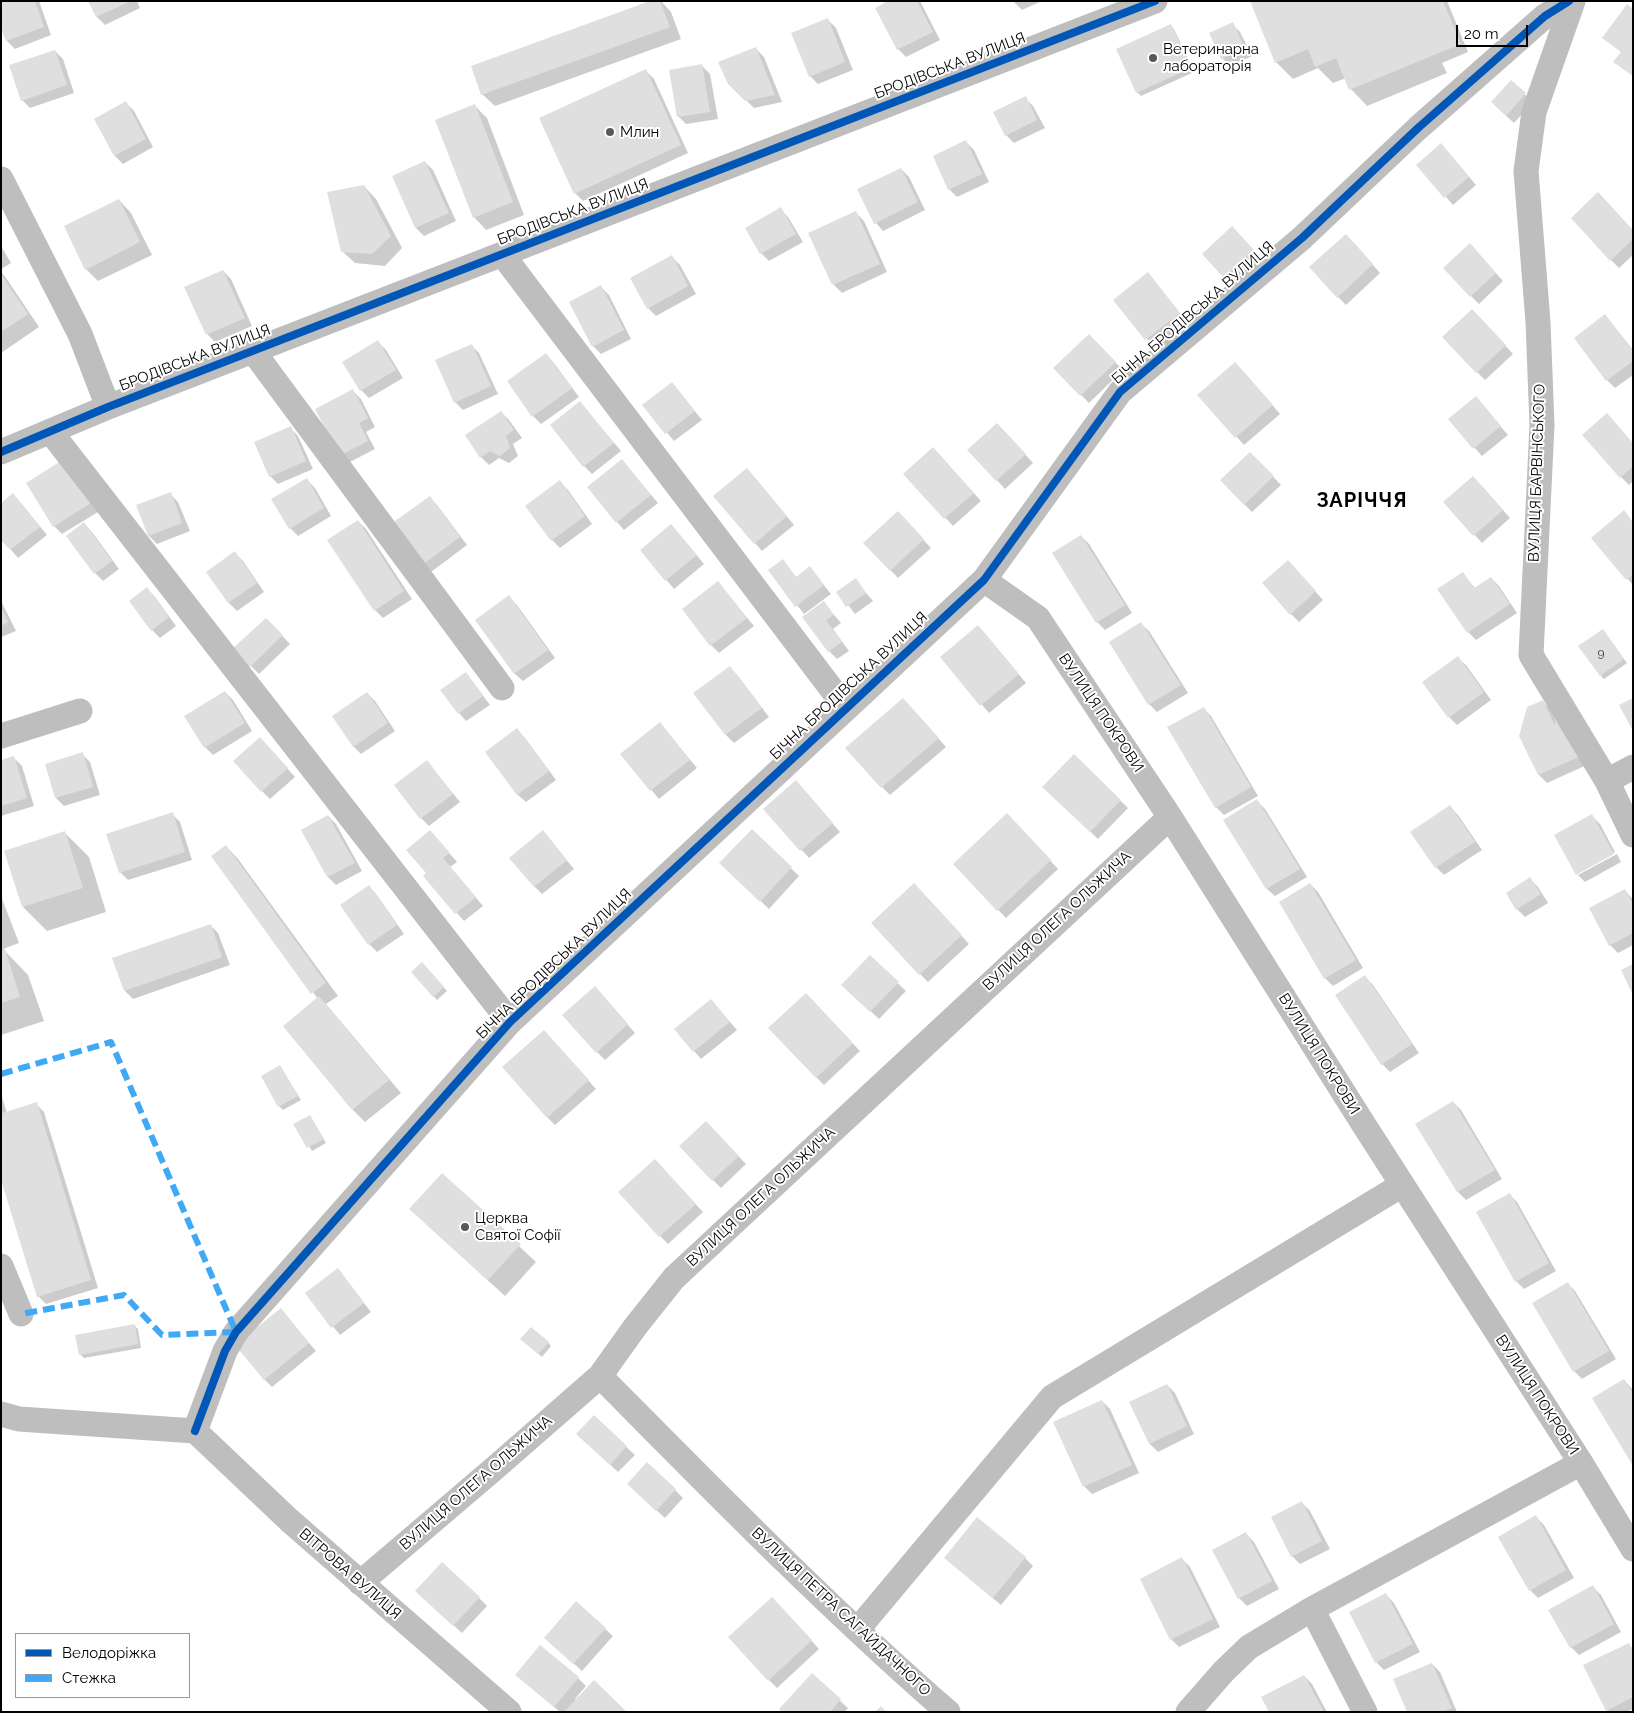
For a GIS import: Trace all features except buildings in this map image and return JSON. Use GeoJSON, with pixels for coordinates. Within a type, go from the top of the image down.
{"type":"FeatureCollection","features":[{"type":"Feature","properties":{"kind":"street","name":"БРОДІВСЬКА ВУЛИЦЯ"},"geometry":{"type":"LineString","coordinates":[[1,452],[108,407],[1155,1]]}},
{"type":"Feature","properties":{"kind":"street","name":"БІЧНА БРОДІВСЬКА ВУЛИЦЯ"},"geometry":{"type":"LineString","coordinates":[[195,1431],[225,1351],[236,1332],[510,1022],[984,580],[1120,392],[1302,238],[1418,128],[1545,16],[1569,1]]}},
{"type":"Feature","properties":{"kind":"street","name":"ВУЛИЦЯ БАРВІНСЬКОГО"},"geometry":{"type":"LineString","coordinates":[[1573,1],[1534,112],[1526,171],[1538,322],[1542,425],[1531,655],[1607,781],[1633,835]]}},
{"type":"Feature","properties":{"kind":"street"},"geometry":{"type":"LineString","coordinates":[[1,179],[80,334],[108,407]]}},
{"type":"Feature","properties":{"kind":"street"},"geometry":{"type":"LineString","coordinates":[[502,254],[846,708]]}},
{"type":"Feature","properties":{"kind":"street"},"geometry":{"type":"LineString","coordinates":[[253,351],[502,688]]}},
{"type":"Feature","properties":{"kind":"street"},"geometry":{"type":"LineString","coordinates":[[50,431],[510,1022]]}},
{"type":"Feature","properties":{"kind":"street","name":"ВУЛИЦЯ ПОКРОВИ"},"geometry":{"type":"LineString","coordinates":[[984,580],[1038,618],[1170,817],[1402,1185],[1581,1463],[1633,1549]]}},
{"type":"Feature","properties":{"kind":"street"},"geometry":{"type":"LineString","coordinates":[[1,736],[80,711]]}},
{"type":"Feature","properties":{"kind":"street"},"geometry":{"type":"LineString","coordinates":[[1607,781],[1633,767]]}},
{"type":"Feature","properties":{"kind":"street","name":"ВУЛИЦЯ ОЛЕГА ОЛЬЖИЧА"},"geometry":{"type":"LineString","coordinates":[[360,1582],[600,1376],[635,1327],[674,1278],[1170,817]]}},
{"type":"Feature","properties":{"kind":"street"},"geometry":{"type":"LineString","coordinates":[[858,1629],[1052,1397],[1402,1185]]}},
{"type":"Feature","properties":{"kind":"street"},"geometry":{"type":"LineString","coordinates":[[1,1266],[21,1314]]}},
{"type":"Feature","properties":{"kind":"street","name":"ВУЛИЦЯ ПЕТРА САГАЙДАЧНОГО"},"geometry":{"type":"LineString","coordinates":[[600,1376],[735,1511],[903,1673],[948,1712]]}},
{"type":"Feature","properties":{"kind":"street"},"geometry":{"type":"LineString","coordinates":[[1,1414],[19,1419],[195,1431]]}},
{"type":"Feature","properties":{"kind":"street","name":"ВІТРОВА ВУЛИЦЯ"},"geometry":{"type":"LineString","coordinates":[[195,1431],[289,1520],[509,1712]]}},
{"type":"Feature","properties":{"kind":"street"},"geometry":{"type":"LineString","coordinates":[[1188,1712],[1224,1671],[1249,1647],[1312,1609],[1581,1463]]}},
{"type":"Feature","properties":{"kind":"street"},"geometry":{"type":"LineString","coordinates":[[1312,1609],[1365,1712]]}},
{"type":"Feature","properties":{"kind":"marked path"},"geometry":{"type":"LineString","coordinates":[[1,1074],[111,1042],[236,1332],[162,1335],[124,1295],[21,1314]]}},
{"type":"Feature","properties":{"kind":"cycle path"},"geometry":{"type":"LineString","coordinates":[[1,452],[108,407],[1155,1]]}},
{"type":"Feature","properties":{"kind":"cycle path"},"geometry":{"type":"LineString","coordinates":[[195,1431],[225,1351],[236,1332],[510,1022],[984,580],[1120,392],[1302,238],[1418,128],[1545,16],[1569,1]]}},
{"type":"Feature","properties":{"kind":"place","name":"Ветеринарна лабораторія"},"geometry":{"type":"Point","coordinates":[1153,58]}},
{"type":"Feature","properties":{"kind":"place","name":"Млин"},"geometry":{"type":"Point","coordinates":[610,132]}},
{"type":"Feature","properties":{"kind":"place","name":"Церква Святої Софії"},"geometry":{"type":"Point","coordinates":[465,1227]}},
{"type":"Feature","properties":{"kind":"district","name":"ЗАРІЧЧЯ"},"geometry":{"type":"Point","coordinates":[1362,501]}}]}
